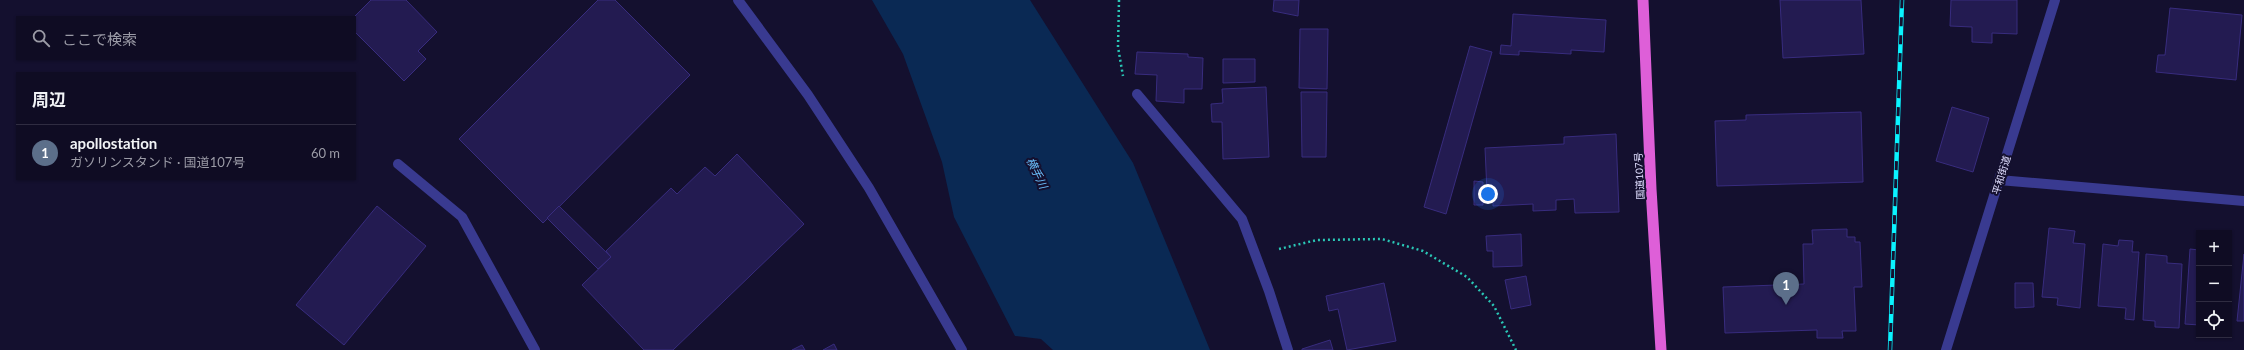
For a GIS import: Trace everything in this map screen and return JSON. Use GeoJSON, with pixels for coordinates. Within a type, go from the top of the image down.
{"type":"FeatureCollection","features":[{"type":"Feature","properties":{"kind":"highway","name":"国道107号"},"geometry":{"type":"LineString","coordinates":[[1643,0],[1651,189],[1661,350]]}},
{"type":"Feature","properties":{"kind":"street"},"geometry":{"type":"LineString","coordinates":[[738,0],[808,95],[869,188],[962,350]]}},
{"type":"Feature","properties":{"kind":"street","name":"平和街道"},"geometry":{"type":"LineString","coordinates":[[1946,350],[2056,0]]}},
{"type":"Feature","properties":{"kind":"street"},"geometry":{"type":"LineString","coordinates":[[1137,94],[1242,218],[1288,350]]}},
{"type":"Feature","properties":{"kind":"street"},"geometry":{"type":"LineString","coordinates":[[398,164],[462,217],[536,350]]}},
{"type":"Feature","properties":{"kind":"street"},"geometry":{"type":"LineString","coordinates":[[1999,180],[2244,201]]}},
{"type":"Feature","properties":{"kind":"path"},"geometry":{"type":"LineString","coordinates":[[1119,0],[1118,47],[1122,74],[1137,94]]}},
{"type":"Feature","properties":{"kind":"path"},"geometry":{"type":"LineString","coordinates":[[1256,255],[1317,240],[1382,239],[1423,251],[1467,277],[1494,306],[1516,350]]}},
{"type":"Feature","properties":{"kind":"water","name":"横手川"},"geometry":{"type":"Polygon","coordinates":[[[872,0],[1030,0],[1133,163],[1210,350],[1053,350],[1041,339],[1015,336],[954,217],[942,162],[903,54],[872,0]]]}},
{"type":"Feature","properties":{"kind":"building"},"geometry":{"type":"Polygon","coordinates":[[[371,0],[406,0],[437,32],[418,51],[426,59],[404,81],[356,33],[355,16],[371,0]]]}},
{"type":"Feature","properties":{"kind":"building"},"geometry":{"type":"Polygon","coordinates":[[[598,0],[615,0],[690,75],[543,223],[459,139],[598,0]]]}},
{"type":"Feature","properties":{"kind":"building"},"geometry":{"type":"Polygon","coordinates":[[[1274,0],[1299,0],[1298,16],[1273,11],[1274,0]]]}},
{"type":"Feature","properties":{"kind":"building"},"geometry":{"type":"Polygon","coordinates":[[[1780,0],[1861,0],[1864,54],[1783,58],[1780,0]]]}},
{"type":"Feature","properties":{"kind":"building"},"geometry":{"type":"Polygon","coordinates":[[[1951,0],[2017,0],[2017,34],[1992,33],[1992,43],[1972,42],[1972,27],[1950,26],[1951,0]]]}},
{"type":"Feature","properties":{"kind":"building"},"geometry":{"type":"Polygon","coordinates":[[[2170,8],[2242,15],[2236,80],[2156,72],[2158,55],[2165,55],[2170,8]]]}},
{"type":"Feature","properties":{"kind":"building"},"geometry":{"type":"Polygon","coordinates":[[[1513,14],[1606,20],[1604,52],[1571,50],[1571,54],[1519,51],[1519,55],[1500,54],[1501,45],[1511,46],[1513,14]]]}},
{"type":"Feature","properties":{"kind":"building"},"geometry":{"type":"Polygon","coordinates":[[[1300,29],[1328,29],[1327,89],[1299,88],[1300,29]]]}},
{"type":"Feature","properties":{"kind":"building"},"geometry":{"type":"Polygon","coordinates":[[[1470,46],[1492,52],[1446,214],[1424,207],[1470,46]]]}},
{"type":"Feature","properties":{"kind":"building"},"geometry":{"type":"Polygon","coordinates":[[[1137,52],[1188,54],[1188,57],[1203,58],[1202,89],[1184,89],[1184,103],[1156,101],[1157,75],[1135,74],[1137,52]]]}},
{"type":"Feature","properties":{"kind":"building"},"geometry":{"type":"Polygon","coordinates":[[[1223,59],[1255,59],[1255,82],[1223,83],[1223,59]]]}},
{"type":"Feature","properties":{"kind":"building"},"geometry":{"type":"Polygon","coordinates":[[[1266,87],[1269,157],[1223,159],[1222,122],[1212,122],[1211,104],[1223,103],[1222,89],[1266,87]]]}},
{"type":"Feature","properties":{"kind":"building"},"geometry":{"type":"Polygon","coordinates":[[[1301,92],[1327,92],[1326,157],[1302,157],[1301,92]]]}},
{"type":"Feature","properties":{"kind":"building"},"geometry":{"type":"Polygon","coordinates":[[[1952,107],[1989,118],[1973,172],[1936,161],[1952,107]]]}},
{"type":"Feature","properties":{"kind":"building"},"geometry":{"type":"Polygon","coordinates":[[[1861,112],[1863,182],[1717,186],[1715,121],[1746,120],[1746,115],[1861,112]]]}},
{"type":"Feature","properties":{"kind":"building"},"geometry":{"type":"Polygon","coordinates":[[[1616,134],[1619,212],[1575,213],[1574,199],[1556,200],[1556,210],[1533,211],[1533,204],[1493,206],[1493,191],[1487,192],[1485,148],[1564,144],[1564,137],[1616,134]]]}},
{"type":"Feature","properties":{"kind":"building"},"geometry":{"type":"Polygon","coordinates":[[[737,154],[804,224],[673,350],[644,350],[582,285],[611,257],[606,251],[671,188],[677,194],[705,167],[715,176],[737,154]]]}},
{"type":"Feature","properties":{"kind":"building"},"geometry":{"type":"Polygon","coordinates":[[[1474,181],[1483,182],[1483,205],[1474,205],[1474,181]]]}},
{"type":"Feature","properties":{"kind":"building"},"geometry":{"type":"Polygon","coordinates":[[[377,206],[426,246],[344,345],[296,305],[377,206]]]}},
{"type":"Feature","properties":{"kind":"building"},"geometry":{"type":"Polygon","coordinates":[[[559,206],[611,257],[598,269],[547,218],[559,206]]]}},
{"type":"Feature","properties":{"kind":"building"},"geometry":{"type":"Polygon","coordinates":[[[2049,228],[2075,231],[2073,243],[2085,244],[2080,308],[2057,305],[2058,298],[2042,297],[2049,228]]]}},
{"type":"Feature","properties":{"kind":"building"},"geometry":{"type":"Polygon","coordinates":[[[1847,229],[1847,237],[1855,237],[1855,242],[1860,242],[1862,287],[1854,287],[1856,331],[1842,331],[1843,338],[1817,338],[1817,330],[1725,333],[1723,287],[1804,284],[1803,244],[1813,244],[1812,230],[1847,229]]]}},
{"type":"Feature","properties":{"kind":"building"},"geometry":{"type":"Polygon","coordinates":[[[1521,234],[1522,266],[1493,267],[1493,251],[1487,251],[1486,236],[1521,234]]]}},
{"type":"Feature","properties":{"kind":"building"},"geometry":{"type":"Polygon","coordinates":[[[2119,240],[2133,241],[2132,252],[2139,252],[2134,320],[2125,319],[2126,308],[2098,306],[2103,244],[2118,246],[2119,240]]]}},
{"type":"Feature","properties":{"kind":"building"},"geometry":{"type":"Polygon","coordinates":[[[2190,249],[2196,250],[2196,325],[2185,324],[2190,249]]]}},
{"type":"Feature","properties":{"kind":"building"},"geometry":{"type":"Polygon","coordinates":[[[2146,254],[2167,256],[2167,263],[2182,264],[2179,328],[2155,327],[2155,321],[2143,320],[2146,254]]]}},
{"type":"Feature","properties":{"kind":"building"},"geometry":{"type":"Polygon","coordinates":[[[2244,254],[2244,321],[2237,321],[2244,254]]]}},
{"type":"Feature","properties":{"kind":"building"},"geometry":{"type":"Polygon","coordinates":[[[1526,276],[1531,305],[1511,309],[1505,280],[1526,276]]]}},
{"type":"Feature","properties":{"kind":"building"},"geometry":{"type":"Polygon","coordinates":[[[1384,283],[1396,341],[1347,350],[1338,309],[1329,311],[1326,296],[1384,283]]]}},
{"type":"Feature","properties":{"kind":"building"},"geometry":{"type":"Polygon","coordinates":[[[2015,283],[2033,283],[2034,307],[2015,308],[2015,283]]]}},
{"type":"Feature","properties":{"kind":"building"},"geometry":{"type":"Polygon","coordinates":[[[1330,340],[1333,350],[1302,350],[1302,349],[1330,340]]]}},
{"type":"Feature","properties":{"kind":"building"},"geometry":{"type":"Polygon","coordinates":[[[834,344],[837,350],[823,350],[834,344]]]}},
{"type":"Feature","properties":{"kind":"building"},"geometry":{"type":"Polygon","coordinates":[[[802,345],[805,350],[792,350],[802,345]]]}},
{"type":"Feature","properties":{"kind":"railway"},"geometry":{"type":"LineString","coordinates":[[1890,350],[1902,0]]}},
{"type":"Feature","properties":{"kind":"place","name":"apollostation"},"geometry":{"type":"Point","coordinates":[1786,305]}}]}
